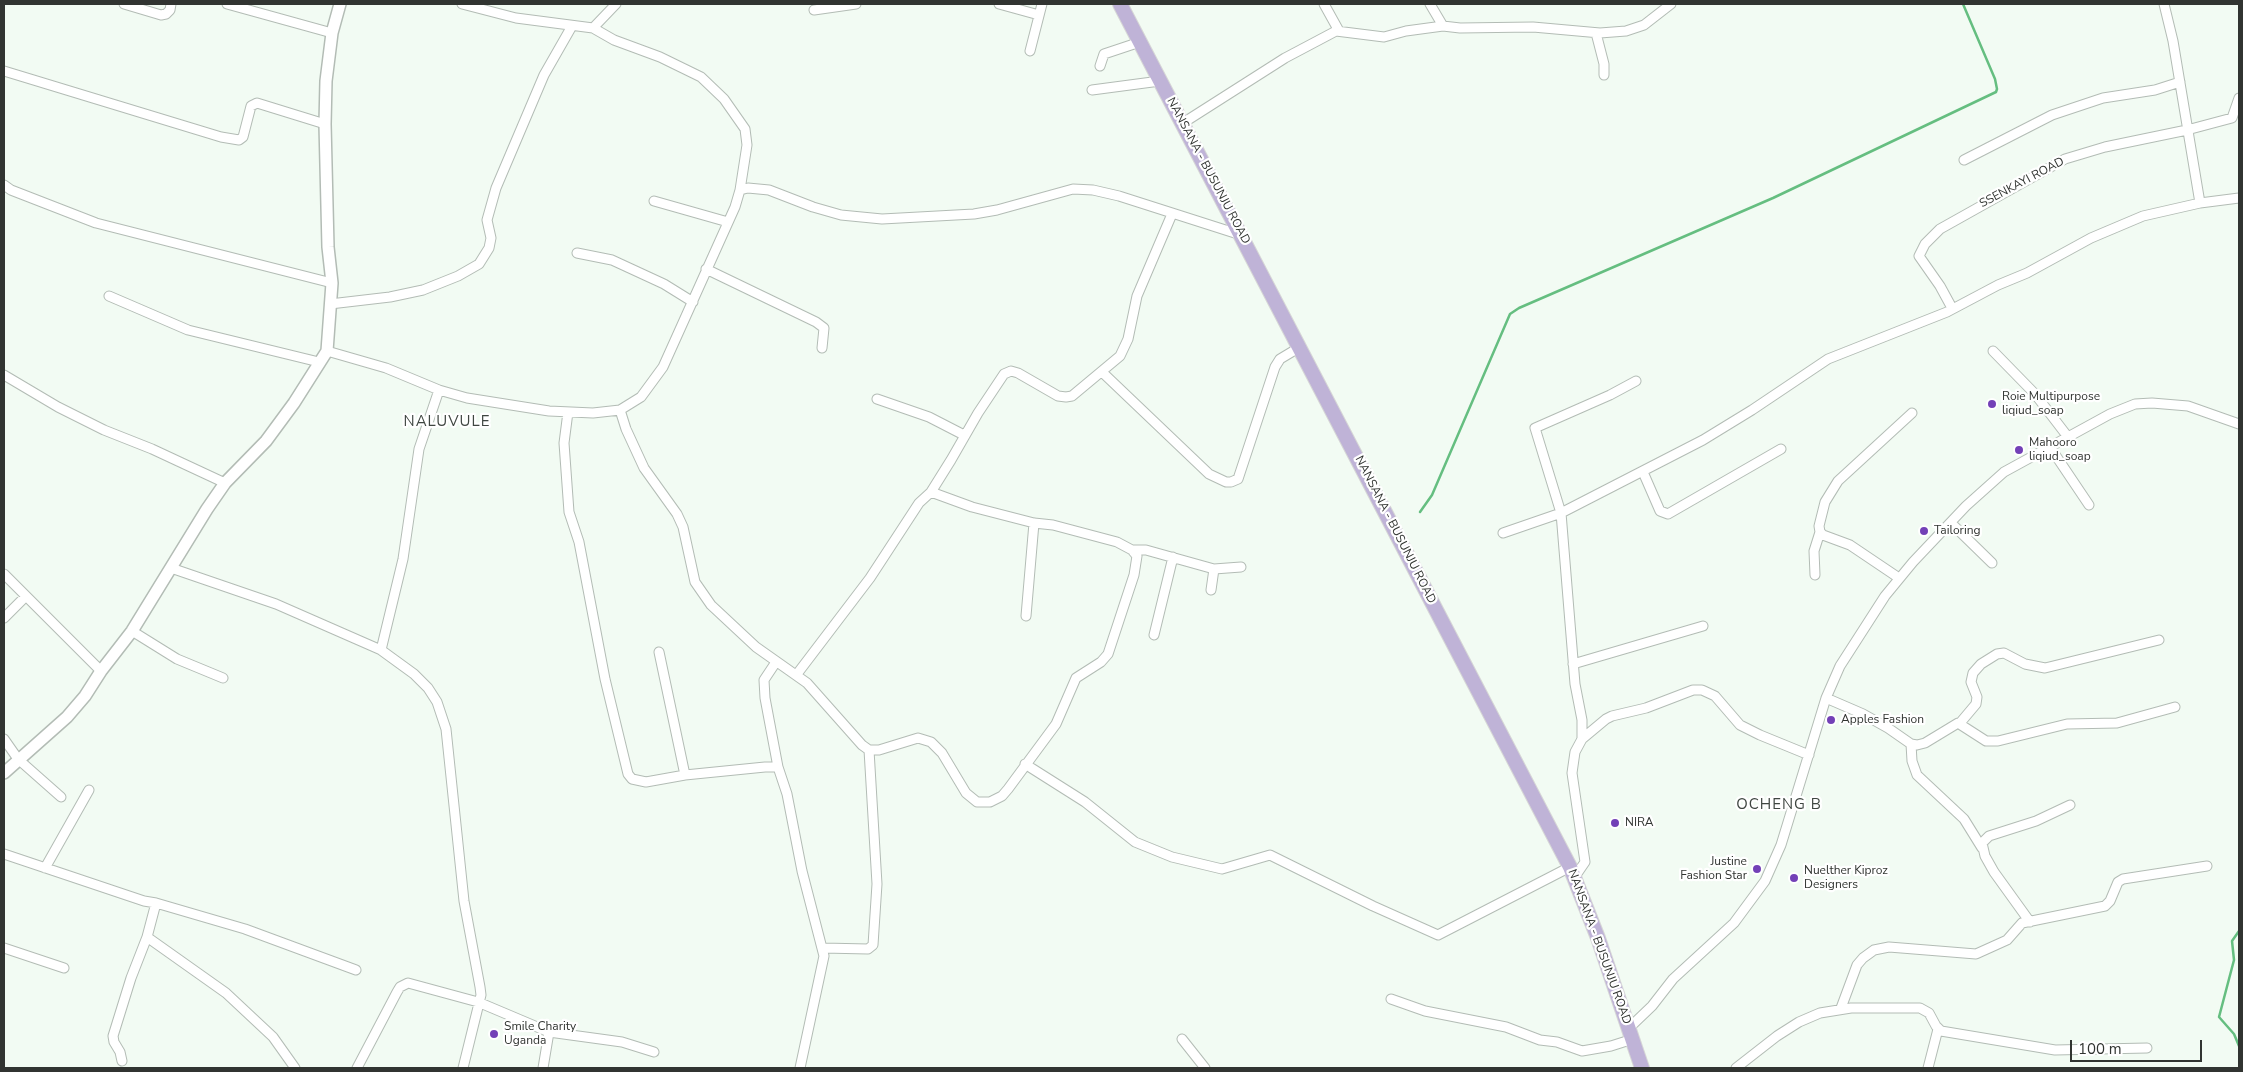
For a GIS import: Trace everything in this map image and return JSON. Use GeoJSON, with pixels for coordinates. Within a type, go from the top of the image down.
{"type":"FeatureCollection","features":[{"type":"Feature","properties":{"kind":"main road","name":"NANSANA - BUSUNJU ROAD"},"geometry":{"type":"LineString","coordinates":[[1120,4],[1572,872],[1598,938],[1642,1068]]}},
{"type":"Feature","properties":{"kind":"street"},"geometry":{"type":"LineString","coordinates":[[124,4],[161,15],[166,14],[171,4]]}},
{"type":"Feature","properties":{"kind":"street"},"geometry":{"type":"LineString","coordinates":[[227,4],[332,33]]}},
{"type":"Feature","properties":{"kind":"street"},"geometry":{"type":"LineString","coordinates":[[4,773],[67,718],[85,696],[101,671],[132,631],[186,540],[225,483],[266,440],[294,403],[327,351],[332,283],[328,247],[325,124],[326,81],[332,33],[340,4]]}},
{"type":"Feature","properties":{"kind":"street"},"geometry":{"type":"LineString","coordinates":[[327,351],[404,374],[438,390],[522,408],[568,412],[610,412],[620,410],[641,397],[651,386],[663,367],[735,207],[748,145],[744,129],[724,99],[701,77],[660,56],[614,40],[593,28],[516,18],[462,4]]}},
{"type":"Feature","properties":{"kind":"street"},"geometry":{"type":"LineString","coordinates":[[593,28],[616,4]]}},
{"type":"Feature","properties":{"kind":"street"},"geometry":{"type":"LineString","coordinates":[[814,10],[856,4]]}},
{"type":"Feature","properties":{"kind":"street"},"geometry":{"type":"LineString","coordinates":[[999,4],[1039,15]]}},
{"type":"Feature","properties":{"kind":"street"},"geometry":{"type":"LineString","coordinates":[[1030,51],[1042,4]]}},
{"type":"Feature","properties":{"kind":"street"},"geometry":{"type":"LineString","coordinates":[[1324,4],[1339,31]]}},
{"type":"Feature","properties":{"kind":"street"},"geometry":{"type":"LineString","coordinates":[[1430,4],[1443,26]]}},
{"type":"Feature","properties":{"kind":"street"},"geometry":{"type":"LineString","coordinates":[[1183,123],[1285,58],[1339,31],[1362,36],[1384,37],[1406,31],[1443,26],[1460,28],[1533,27],[1596,33],[1626,31],[1644,25],[1671,4]]}},
{"type":"Feature","properties":{"kind":"street"},"geometry":{"type":"LineString","coordinates":[[2164,4],[2180,82],[2200,203]]}},
{"type":"Feature","properties":{"kind":"street"},"geometry":{"type":"LineString","coordinates":[[330,304],[390,297],[423,290],[458,276],[479,264],[489,248],[491,238],[487,220],[496,188],[544,75],[572,26]]}},
{"type":"Feature","properties":{"kind":"street"},"geometry":{"type":"LineString","coordinates":[[1596,33],[1604,64],[1604,76]]}},
{"type":"Feature","properties":{"kind":"street"},"geometry":{"type":"LineString","coordinates":[[1100,66],[1104,54],[1140,42]]}},
{"type":"Feature","properties":{"kind":"street"},"geometry":{"type":"LineString","coordinates":[[4,71],[221,137],[239,140],[243,137],[251,106],[257,103],[325,124]]}},
{"type":"Feature","properties":{"kind":"street"},"geometry":{"type":"LineString","coordinates":[[1092,90],[1160,81]]}},
{"type":"Feature","properties":{"kind":"street"},"geometry":{"type":"LineString","coordinates":[[1964,160],[2052,115],[2103,98],[2155,90],[2180,82]]}},
{"type":"Feature","properties":{"kind":"street","name":"SSENKAYI ROAD"},"geometry":{"type":"LineString","coordinates":[[1952,308],[1940,286],[1919,256],[1925,244],[1940,229],[2065,160],[2105,147],[2187,130],[2232,118],[2239,98]]}},
{"type":"Feature","properties":{"kind":"street"},"geometry":{"type":"LineString","coordinates":[[4,185],[11,190],[96,223],[332,283]]}},
{"type":"Feature","properties":{"kind":"street"},"geometry":{"type":"LineString","coordinates":[[740,190],[756,188],[769,190],[840,215],[882,219],[974,214],[997,210],[1074,189],[1093,190],[1119,196],[1241,235]]}},
{"type":"Feature","properties":{"kind":"street"},"geometry":{"type":"LineString","coordinates":[[1503,533],[1561,514],[1643,472],[1720,430],[1828,359],[1934,318],[2027,273],[2091,238],[2143,216],[2200,203],[2239,198]]}},
{"type":"Feature","properties":{"kind":"street"},"geometry":{"type":"LineString","coordinates":[[654,201],[728,222]]}},
{"type":"Feature","properties":{"kind":"street"},"geometry":{"type":"LineString","coordinates":[[797,674],[870,578],[919,502],[931,492],[964,435],[1004,374],[1011,371],[1062,397],[1072,396],[1120,356],[1128,339],[1137,296],[1172,214]]}},
{"type":"Feature","properties":{"kind":"street"},"geometry":{"type":"LineString","coordinates":[[577,253],[612,260],[664,284],[693,302]]}},
{"type":"Feature","properties":{"kind":"street"},"geometry":{"type":"LineString","coordinates":[[706,269],[816,322],[824,328],[822,348]]}},
{"type":"Feature","properties":{"kind":"street"},"geometry":{"type":"LineString","coordinates":[[109,296],[188,330],[319,362]]}},
{"type":"Feature","properties":{"kind":"street"},"geometry":{"type":"LineString","coordinates":[[1102,372],[1209,474],[1226,482],[1231,482],[1238,479],[1275,367],[1280,360],[1300,347]]}},
{"type":"Feature","properties":{"kind":"street"},"geometry":{"type":"LineString","coordinates":[[1993,351],[2035,394],[2068,437]]}},
{"type":"Feature","properties":{"kind":"street"},"geometry":{"type":"LineString","coordinates":[[4,375],[58,407],[104,430],[152,448],[225,483]]}},
{"type":"Feature","properties":{"kind":"street"},"geometry":{"type":"LineString","coordinates":[[1582,739],[1582,720],[1573,664],[1561,514],[1535,428],[1610,395],[1636,381]]}},
{"type":"Feature","properties":{"kind":"street"},"geometry":{"type":"LineString","coordinates":[[381,650],[403,559],[419,449],[438,390]]}},
{"type":"Feature","properties":{"kind":"street"},"geometry":{"type":"LineString","coordinates":[[878,399],[929,417],[964,435]]}},
{"type":"Feature","properties":{"kind":"street"},"geometry":{"type":"LineString","coordinates":[[1391,999],[1425,1011],[1506,1027],[1540,1040],[1558,1042],[1582,1051],[1611,1046],[1631,1033],[1673,979],[1734,923],[1765,881],[1781,845],[1826,698],[1840,666],[1885,596],[1899,578],[1986,487],[2004,472],[2110,414],[2136,404],[2152,403],[2188,406],[2239,424]]}},
{"type":"Feature","properties":{"kind":"street"},"geometry":{"type":"LineString","coordinates":[[620,410],[626,429],[644,468],[677,514],[683,527],[692,574],[701,592],[711,605],[756,647],[776,662],[797,674],[822,698],[862,745],[869,750],[888,749],[918,738],[931,742],[942,753],[961,788],[970,797],[982,804],[1002,796],[1056,724],[1076,678],[1100,662],[1108,654],[1137,564],[1137,556],[1132,550],[1112,540],[1053,524],[1034,523],[972,507],[931,492]]}},
{"type":"Feature","properties":{"kind":"street"},"geometry":{"type":"LineString","coordinates":[[568,412],[564,443],[569,512],[579,542],[605,679],[626,768],[632,779],[646,782],[685,775],[778,767]]}},
{"type":"Feature","properties":{"kind":"street"},"geometry":{"type":"LineString","coordinates":[[1815,575],[1814,551],[1820,532],[1820,520],[1830,490],[1912,413]]}},
{"type":"Feature","properties":{"kind":"street"},"geometry":{"type":"LineString","coordinates":[[2050,447],[2089,505]]}},
{"type":"Feature","properties":{"kind":"street"},"geometry":{"type":"LineString","coordinates":[[1643,472],[1660,511],[1668,514],[1781,449]]}},
{"type":"Feature","properties":{"kind":"street"},"geometry":{"type":"LineString","coordinates":[[1026,616],[1034,523]]}},
{"type":"Feature","properties":{"kind":"street"},"geometry":{"type":"LineString","coordinates":[[1951,523],[1992,563]]}},
{"type":"Feature","properties":{"kind":"street"},"geometry":{"type":"LineString","coordinates":[[1820,532],[1823,535],[1850,544],[1899,578]]}},
{"type":"Feature","properties":{"kind":"street"},"geometry":{"type":"LineString","coordinates":[[1132,550],[1137,548],[1146,550],[1214,569],[1241,567]]}},
{"type":"Feature","properties":{"kind":"street"},"geometry":{"type":"LineString","coordinates":[[1154,636],[1173,557]]}},
{"type":"Feature","properties":{"kind":"street"},"geometry":{"type":"LineString","coordinates":[[171,568],[276,604],[381,650],[399,661],[428,688],[437,702],[446,729],[464,901],[480,978],[481,995],[463,1068]]}},
{"type":"Feature","properties":{"kind":"street"},"geometry":{"type":"LineString","coordinates":[[1212,590],[1214,569]]}},
{"type":"Feature","properties":{"kind":"street"},"geometry":{"type":"LineString","coordinates":[[4,574],[101,671]]}},
{"type":"Feature","properties":{"kind":"street"},"geometry":{"type":"LineString","coordinates":[[4,618],[25,597]]}},
{"type":"Feature","properties":{"kind":"street"},"geometry":{"type":"LineString","coordinates":[[1573,664],[1703,626]]}},
{"type":"Feature","properties":{"kind":"street"},"geometry":{"type":"LineString","coordinates":[[132,631],[176,658],[223,678]]}},
{"type":"Feature","properties":{"kind":"street"},"geometry":{"type":"LineString","coordinates":[[1826,698],[1888,728],[1910,744],[1925,743],[1960,723],[1976,704],[1977,697],[1971,682],[1973,673],[1981,664],[1997,654],[2006,654],[2025,664],[2045,668],[2160,640]]}},
{"type":"Feature","properties":{"kind":"street"},"geometry":{"type":"LineString","coordinates":[[659,652],[685,775]]}},
{"type":"Feature","properties":{"kind":"street"},"geometry":{"type":"LineString","coordinates":[[776,662],[764,680],[765,698],[778,767],[787,794],[802,871],[823,948],[824,959],[800,1068]]}},
{"type":"Feature","properties":{"kind":"street"},"geometry":{"type":"LineString","coordinates":[[1025,764],[1085,802],[1135,842],[1172,857],[1222,869],[1270,855],[1373,906],[1438,935],[1572,872],[1584,862],[1572,773],[1575,752],[1582,739],[1612,716],[1646,708],[1693,690],[1702,690],[1713,694],[1740,725],[1809,754]]}},
{"type":"Feature","properties":{"kind":"street"},"geometry":{"type":"LineString","coordinates":[[1960,723],[1986,742],[1998,741],[2067,724],[2117,723],[2175,707]]}},
{"type":"Feature","properties":{"kind":"street"},"geometry":{"type":"LineString","coordinates":[[4,739],[18,759],[61,797]]}},
{"type":"Feature","properties":{"kind":"street"},"geometry":{"type":"LineString","coordinates":[[1910,744],[1912,761],[1917,775],[1964,819],[1997,877],[2018,903],[2030,922]]}},
{"type":"Feature","properties":{"kind":"street"},"geometry":{"type":"LineString","coordinates":[[823,948],[868,949],[873,945],[877,884],[869,750]]}},
{"type":"Feature","properties":{"kind":"street"},"geometry":{"type":"LineString","coordinates":[[46,868],[90,790]]}},
{"type":"Feature","properties":{"kind":"street"},"geometry":{"type":"LineString","coordinates":[[1982,848],[1984,840],[1989,836],[2036,821],[2070,805]]}},
{"type":"Feature","properties":{"kind":"street"},"geometry":{"type":"LineString","coordinates":[[4,854],[144,901],[245,929],[356,970]]}},
{"type":"Feature","properties":{"kind":"street"},"geometry":{"type":"LineString","coordinates":[[1841,1008],[1857,965],[1874,950],[1889,947],[1976,954],[2007,940],[2019,925],[2105,906],[2110,901],[2118,882],[2123,879],[2206,866]]}},
{"type":"Feature","properties":{"kind":"street"},"geometry":{"type":"LineString","coordinates":[[122,1061],[113,1036],[131,978],[147,937],[156,903]]}},
{"type":"Feature","properties":{"kind":"street"},"geometry":{"type":"LineString","coordinates":[[147,937],[232,999],[273,1037],[295,1068]]}},
{"type":"Feature","properties":{"kind":"street"},"geometry":{"type":"LineString","coordinates":[[4,948],[64,968]]}},
{"type":"Feature","properties":{"kind":"street"},"geometry":{"type":"LineString","coordinates":[[357,1068],[397,992],[404,984],[415,984],[478,1002],[549,1032],[622,1042],[654,1052]]}},
{"type":"Feature","properties":{"kind":"street"},"geometry":{"type":"LineString","coordinates":[[1736,1068],[1777,1036],[1799,1022],[1820,1013],[1841,1008],[1920,1008],[1929,1014],[1938,1029],[1928,1068]]}},
{"type":"Feature","properties":{"kind":"street"},"geometry":{"type":"LineString","coordinates":[[1938,1029],[2055,1050],[2147,1048]]}},
{"type":"Feature","properties":{"kind":"street"},"geometry":{"type":"LineString","coordinates":[[543,1068],[549,1032]]}},
{"type":"Feature","properties":{"kind":"street"},"geometry":{"type":"LineString","coordinates":[[1182,1039],[1205,1068]]}},
{"type":"Feature","properties":{"kind":"waterway"},"geometry":{"type":"LineString","coordinates":[[1420,512],[1432,495],[1510,314],[1519,308],[1773,198],[1996,92],[1995,79],[1963,4]]}},
{"type":"Feature","properties":{"kind":"waterway"},"geometry":{"type":"LineString","coordinates":[[2239,931],[2232,941],[2234,960],[2219,1017],[2234,1034],[2239,1046]]}},
{"type":"Feature","properties":{"kind":"place","name":"Roie Multipurpose liqiud_soap"},"geometry":{"type":"Point","coordinates":[1992,404]}},
{"type":"Feature","properties":{"kind":"place","name":"Mahooro liqiud_soap"},"geometry":{"type":"Point","coordinates":[2019,450]}},
{"type":"Feature","properties":{"kind":"place","name":"Tailoring"},"geometry":{"type":"Point","coordinates":[1924,531]}},
{"type":"Feature","properties":{"kind":"place","name":"Apples Fashion"},"geometry":{"type":"Point","coordinates":[1831,720]}},
{"type":"Feature","properties":{"kind":"place","name":"NIRA"},"geometry":{"type":"Point","coordinates":[1615,823]}},
{"type":"Feature","properties":{"kind":"place","name":"Justine Fashion Star"},"geometry":{"type":"Point","coordinates":[1757,869]}},
{"type":"Feature","properties":{"kind":"place","name":"Nuelther Kiproz Designers"},"geometry":{"type":"Point","coordinates":[1794,878]}},
{"type":"Feature","properties":{"kind":"place","name":"Smile Charity Uganda"},"geometry":{"type":"Point","coordinates":[494,1034]}},
{"type":"Feature","properties":{"kind":"district","name":"NALUVULE"},"geometry":{"type":"Point","coordinates":[447,422]}},
{"type":"Feature","properties":{"kind":"district","name":"OCHENG B"},"geometry":{"type":"Point","coordinates":[1779,805]}}]}
